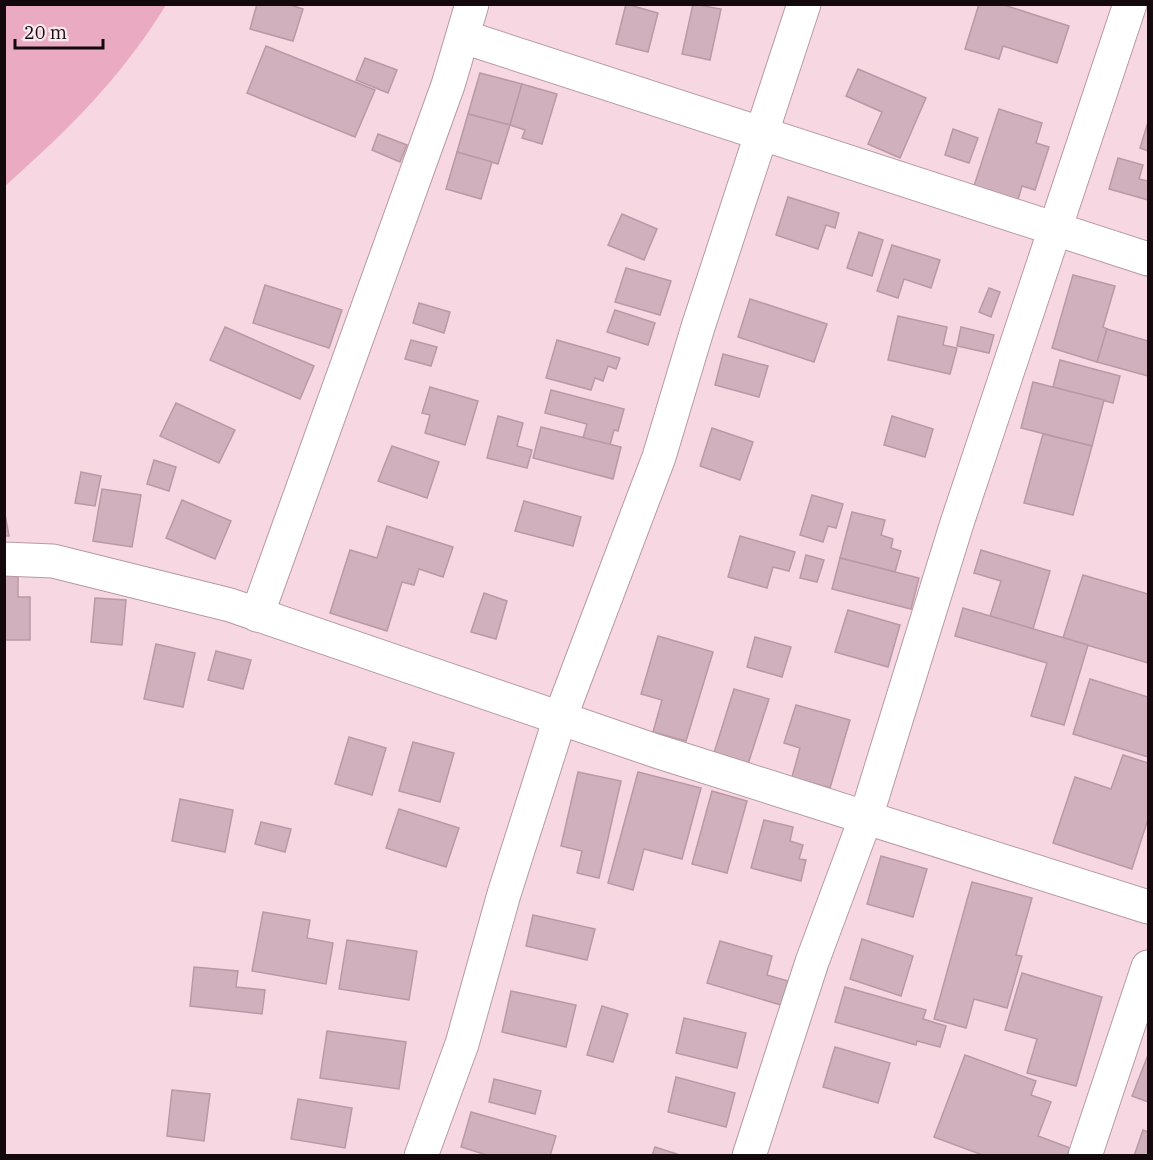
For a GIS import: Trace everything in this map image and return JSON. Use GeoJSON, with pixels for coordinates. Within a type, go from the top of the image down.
{"type":"FeatureCollection","features":[{"type":"Feature","properties":{"kind":"street"},"geometry":{"type":"LineString","coordinates":[[257,615],[464,37],[472,4]]}},
{"type":"Feature","properties":{"kind":"street"},"geometry":{"type":"LineString","coordinates":[[422,1155],[462,1044],[504,894],[560,718],[659,457],[698,327],[804,4]]}},
{"type":"Feature","properties":{"kind":"street"},"geometry":{"type":"LineString","coordinates":[[749,1155],[812,962],[866,817],[957,523],[1057,229],[1130,4]]}},
{"type":"Feature","properties":{"kind":"street"},"geometry":{"type":"LineString","coordinates":[[464,37],[1149,259]]}},
{"type":"Feature","properties":{"kind":"street"},"geometry":{"type":"LineString","coordinates":[[4,558],[53,561],[122,576],[257,615],[560,718],[1149,907]]}},
{"type":"Feature","properties":{"kind":"street"},"geometry":{"type":"LineString","coordinates":[[1085,1155],[1149,967]]}},
{"type":"Feature","properties":{"kind":"shaded area"},"geometry":{"type":"Polygon","coordinates":[[[5,4],[166,5],[131,56],[93,102],[5,186],[5,4]]]}},
{"type":"Feature","properties":{"kind":"building"},"geometry":{"type":"Polygon","coordinates":[[[257,4],[287,4],[303,9],[293,41],[250,29],[257,4]]]}},
{"type":"Feature","properties":{"kind":"building"},"geometry":{"type":"Polygon","coordinates":[[[626,4],[658,13],[648,52],[616,44],[626,4]]]}},
{"type":"Feature","properties":{"kind":"building"},"geometry":{"type":"Polygon","coordinates":[[[693,4],[721,9],[710,60],[682,54],[693,4]]]}},
{"type":"Feature","properties":{"kind":"building"},"geometry":{"type":"Polygon","coordinates":[[[979,4],[1001,4],[1069,26],[1057,63],[1003,46],[999,59],[965,49],[979,4]]]}},
{"type":"Feature","properties":{"kind":"building"},"geometry":{"type":"Polygon","coordinates":[[[266,46],[375,90],[355,137],[247,93],[266,46]]]}},
{"type":"Feature","properties":{"kind":"building"},"geometry":{"type":"Polygon","coordinates":[[[365,58],[397,70],[388,93],[356,80],[365,58]]]}},
{"type":"Feature","properties":{"kind":"building"},"geometry":{"type":"Polygon","coordinates":[[[858,69],[926,98],[900,158],[868,144],[882,112],[846,96],[858,69]]]}},
{"type":"Feature","properties":{"kind":"building"},"geometry":{"type":"Polygon","coordinates":[[[480,73],[522,84],[510,125],[468,114],[480,73]]]}},
{"type":"Feature","properties":{"kind":"building"},"geometry":{"type":"Polygon","coordinates":[[[522,84],[557,94],[542,144],[522,138],[525,130],[510,125],[522,84]]]}},
{"type":"Feature","properties":{"kind":"building"},"geometry":{"type":"Polygon","coordinates":[[[999,109],[1042,123],[1036,143],[1049,147],[1035,190],[1022,186],[1017,203],[973,189],[999,109]]]}},
{"type":"Feature","properties":{"kind":"building"},"geometry":{"type":"Polygon","coordinates":[[[468,114],[510,125],[498,164],[457,152],[468,114]]]}},
{"type":"Feature","properties":{"kind":"building"},"geometry":{"type":"Polygon","coordinates":[[[1148,122],[1148,151],[1140,148],[1148,122]]]}},
{"type":"Feature","properties":{"kind":"building"},"geometry":{"type":"Polygon","coordinates":[[[953,129],[978,138],[969,163],[945,155],[953,129]]]}},
{"type":"Feature","properties":{"kind":"building"},"geometry":{"type":"Polygon","coordinates":[[[378,134],[407,145],[400,162],[372,150],[378,134]]]}},
{"type":"Feature","properties":{"kind":"building"},"geometry":{"type":"Polygon","coordinates":[[[457,152],[492,162],[481,199],[446,189],[457,152]]]}},
{"type":"Feature","properties":{"kind":"building"},"geometry":{"type":"Polygon","coordinates":[[[1118,158],[1143,165],[1139,179],[1148,181],[1148,200],[1109,189],[1118,158]]]}},
{"type":"Feature","properties":{"kind":"building"},"geometry":{"type":"Polygon","coordinates":[[[788,197],[839,213],[835,228],[826,225],[818,249],[776,235],[788,197]]]}},
{"type":"Feature","properties":{"kind":"building"},"geometry":{"type":"Polygon","coordinates":[[[622,214],[657,229],[644,260],[608,245],[622,214]]]}},
{"type":"Feature","properties":{"kind":"building"},"geometry":{"type":"Polygon","coordinates":[[[859,232],[883,240],[872,276],[847,268],[859,232]]]}},
{"type":"Feature","properties":{"kind":"building"},"geometry":{"type":"Polygon","coordinates":[[[892,245],[940,260],[931,288],[904,279],[898,298],[877,291],[892,245]]]}},
{"type":"Feature","properties":{"kind":"building"},"geometry":{"type":"Polygon","coordinates":[[[626,268],[671,281],[660,315],[615,302],[626,268]]]}},
{"type":"Feature","properties":{"kind":"building"},"geometry":{"type":"Polygon","coordinates":[[[1073,275],[1115,286],[1103,327],[1107,329],[1097,362],[1052,348],[1073,275]]]}},
{"type":"Feature","properties":{"kind":"building"},"geometry":{"type":"Polygon","coordinates":[[[265,285],[342,310],[329,348],[253,323],[265,285]]]}},
{"type":"Feature","properties":{"kind":"building"},"geometry":{"type":"Polygon","coordinates":[[[989,288],[1000,292],[991,317],[979,312],[989,288]]]}},
{"type":"Feature","properties":{"kind":"building"},"geometry":{"type":"Polygon","coordinates":[[[750,299],[827,324],[814,362],[738,337],[750,299]]]}},
{"type":"Feature","properties":{"kind":"building"},"geometry":{"type":"Polygon","coordinates":[[[419,303],[450,312],[444,333],[413,323],[419,303]]]}},
{"type":"Feature","properties":{"kind":"building"},"geometry":{"type":"Polygon","coordinates":[[[615,310],[655,323],[648,345],[607,332],[615,310]]]}},
{"type":"Feature","properties":{"kind":"building"},"geometry":{"type":"Polygon","coordinates":[[[898,316],[947,327],[943,345],[957,348],[950,374],[888,360],[898,316]]]}},
{"type":"Feature","properties":{"kind":"building"},"geometry":{"type":"Polygon","coordinates":[[[225,327],[314,366],[300,399],[210,360],[225,327]]]}},
{"type":"Feature","properties":{"kind":"building"},"geometry":{"type":"Polygon","coordinates":[[[961,327],[994,335],[989,353],[957,346],[961,327]]]}},
{"type":"Feature","properties":{"kind":"building"},"geometry":{"type":"Polygon","coordinates":[[[1107,329],[1148,341],[1148,376],[1097,362],[1107,329]]]}},
{"type":"Feature","properties":{"kind":"building"},"geometry":{"type":"Polygon","coordinates":[[[411,340],[437,347],[431,366],[405,359],[411,340]]]}},
{"type":"Feature","properties":{"kind":"building"},"geometry":{"type":"Polygon","coordinates":[[[557,340],[620,358],[616,369],[608,366],[603,381],[595,378],[591,390],[546,378],[557,340]]]}},
{"type":"Feature","properties":{"kind":"building"},"geometry":{"type":"Polygon","coordinates":[[[723,354],[768,366],[759,397],[715,385],[723,354]]]}},
{"type":"Feature","properties":{"kind":"building"},"geometry":{"type":"Polygon","coordinates":[[[1060,360],[1120,376],[1113,403],[1053,387],[1060,360]]]}},
{"type":"Feature","properties":{"kind":"building"},"geometry":{"type":"Polygon","coordinates":[[[1033,382],[1104,400],[1092,446],[1021,428],[1033,382]]]}},
{"type":"Feature","properties":{"kind":"building"},"geometry":{"type":"Polygon","coordinates":[[[430,387],[478,401],[465,445],[425,433],[430,415],[422,413],[430,387]]]}},
{"type":"Feature","properties":{"kind":"building"},"geometry":{"type":"Polygon","coordinates":[[[551,390],[624,409],[618,431],[614,430],[610,445],[583,438],[587,424],[545,413],[551,390]]]}},
{"type":"Feature","properties":{"kind":"building"},"geometry":{"type":"Polygon","coordinates":[[[176,403],[235,430],[219,463],[160,436],[176,403]]]}},
{"type":"Feature","properties":{"kind":"building"},"geometry":{"type":"Polygon","coordinates":[[[498,416],[523,423],[517,446],[532,450],[527,468],[487,458],[498,416]]]}},
{"type":"Feature","properties":{"kind":"building"},"geometry":{"type":"Polygon","coordinates":[[[892,416],[933,429],[925,457],[884,445],[892,416]]]}},
{"type":"Feature","properties":{"kind":"building"},"geometry":{"type":"Polygon","coordinates":[[[541,427],[621,447],[613,479],[533,458],[541,427]]]}},
{"type":"Feature","properties":{"kind":"building"},"geometry":{"type":"Polygon","coordinates":[[[712,428],[753,442],[740,480],[700,466],[712,428]]]}},
{"type":"Feature","properties":{"kind":"building"},"geometry":{"type":"Polygon","coordinates":[[[1043,434],[1092,446],[1073,515],[1024,503],[1043,434]]]}},
{"type":"Feature","properties":{"kind":"building"},"geometry":{"type":"Polygon","coordinates":[[[392,446],[439,462],[427,498],[378,481],[392,446]]]}},
{"type":"Feature","properties":{"kind":"building"},"geometry":{"type":"Polygon","coordinates":[[[154,460],[176,467],[169,491],[147,484],[154,460]]]}},
{"type":"Feature","properties":{"kind":"building"},"geometry":{"type":"Polygon","coordinates":[[[81,472],[101,476],[95,506],[75,503],[81,472]]]}},
{"type":"Feature","properties":{"kind":"building"},"geometry":{"type":"Polygon","coordinates":[[[102,489],[141,495],[132,547],[93,541],[102,489]]]}},
{"type":"Feature","properties":{"kind":"building"},"geometry":{"type":"Polygon","coordinates":[[[812,495],[843,504],[836,528],[828,526],[823,542],[800,535],[812,495]]]}},
{"type":"Feature","properties":{"kind":"building"},"geometry":{"type":"Polygon","coordinates":[[[182,500],[231,521],[215,559],[166,538],[182,500]]]}},
{"type":"Feature","properties":{"kind":"building"},"geometry":{"type":"Polygon","coordinates":[[[524,501],[581,517],[573,546],[515,531],[524,501]]]}},
{"type":"Feature","properties":{"kind":"building"},"geometry":{"type":"Polygon","coordinates":[[[4,509],[9,536],[4,536],[4,509]]]}},
{"type":"Feature","properties":{"kind":"building"},"geometry":{"type":"Polygon","coordinates":[[[852,512],[885,520],[881,535],[893,539],[891,548],[901,551],[895,572],[840,558],[852,512]]]}},
{"type":"Feature","properties":{"kind":"building"},"geometry":{"type":"Polygon","coordinates":[[[387,526],[453,547],[443,577],[419,569],[414,585],[402,582],[387,631],[330,613],[350,550],[377,558],[387,526]]]}},
{"type":"Feature","properties":{"kind":"building"},"geometry":{"type":"Polygon","coordinates":[[[740,536],[795,552],[789,571],[773,567],[767,588],[728,577],[740,536]]]}},
{"type":"Feature","properties":{"kind":"building"},"geometry":{"type":"Polygon","coordinates":[[[981,550],[1050,571],[1033,629],[990,616],[1001,581],[974,573],[981,550]]]}},
{"type":"Feature","properties":{"kind":"building"},"geometry":{"type":"Polygon","coordinates":[[[806,555],[824,560],[817,582],[800,578],[806,555]]]}},
{"type":"Feature","properties":{"kind":"building"},"geometry":{"type":"Polygon","coordinates":[[[840,558],[919,578],[911,609],[832,589],[840,558]]]}},
{"type":"Feature","properties":{"kind":"building"},"geometry":{"type":"Polygon","coordinates":[[[4,572],[18,572],[18,597],[30,597],[30,640],[4,640],[4,572]]]}},
{"type":"Feature","properties":{"kind":"building"},"geometry":{"type":"Polygon","coordinates":[[[1083,575],[1148,594],[1148,663],[1063,638],[1083,575]]]}},
{"type":"Feature","properties":{"kind":"building"},"geometry":{"type":"Polygon","coordinates":[[[484,593],[507,601],[496,639],[471,632],[484,593]]]}},
{"type":"Feature","properties":{"kind":"building"},"geometry":{"type":"Polygon","coordinates":[[[95,598],[126,600],[122,645],[91,642],[95,598]]]}},
{"type":"Feature","properties":{"kind":"building"},"geometry":{"type":"Polygon","coordinates":[[[963,608],[1088,645],[1064,725],[1031,716],[1047,663],[955,636],[963,608]]]}},
{"type":"Feature","properties":{"kind":"building"},"geometry":{"type":"Polygon","coordinates":[[[848,610],[900,625],[888,667],[835,652],[848,610]]]}},
{"type":"Feature","properties":{"kind":"building"},"geometry":{"type":"Polygon","coordinates":[[[658,636],[713,652],[686,741],[653,732],[662,700],[641,694],[658,636]]]}},
{"type":"Feature","properties":{"kind":"building"},"geometry":{"type":"Polygon","coordinates":[[[755,637],[791,647],[782,677],[747,667],[755,637]]]}},
{"type":"Feature","properties":{"kind":"building"},"geometry":{"type":"Polygon","coordinates":[[[156,644],[195,653],[183,707],[144,699],[156,644]]]}},
{"type":"Feature","properties":{"kind":"building"},"geometry":{"type":"Polygon","coordinates":[[[216,651],[251,660],[243,689],[208,680],[216,651]]]}},
{"type":"Feature","properties":{"kind":"building"},"geometry":{"type":"Polygon","coordinates":[[[1090,679],[1148,697],[1148,757],[1073,734],[1090,679]]]}},
{"type":"Feature","properties":{"kind":"building"},"geometry":{"type":"Polygon","coordinates":[[[734,689],[769,699],[748,764],[714,753],[734,689]]]}},
{"type":"Feature","properties":{"kind":"building"},"geometry":{"type":"Polygon","coordinates":[[[796,705],[850,720],[830,788],[792,777],[800,748],[784,743],[796,705]]]}},
{"type":"Feature","properties":{"kind":"building"},"geometry":{"type":"Polygon","coordinates":[[[349,737],[386,748],[372,795],[335,784],[349,737]]]}},
{"type":"Feature","properties":{"kind":"building"},"geometry":{"type":"Polygon","coordinates":[[[413,742],[454,753],[440,802],[399,791],[413,742]]]}},
{"type":"Feature","properties":{"kind":"building"},"geometry":{"type":"Polygon","coordinates":[[[1123,755],[1148,763],[1148,819],[1132,869],[1053,843],[1075,777],[1111,789],[1123,755]]]}},
{"type":"Feature","properties":{"kind":"building"},"geometry":{"type":"Polygon","coordinates":[[[578,772],[621,781],[599,878],[577,873],[582,851],[561,846],[578,772]]]}},
{"type":"Feature","properties":{"kind":"building"},"geometry":{"type":"Polygon","coordinates":[[[638,772],[701,788],[682,859],[644,849],[633,890],[608,883],[638,772]]]}},
{"type":"Feature","properties":{"kind":"building"},"geometry":{"type":"Polygon","coordinates":[[[712,791],[747,801],[727,873],[692,864],[712,791]]]}},
{"type":"Feature","properties":{"kind":"building"},"geometry":{"type":"Polygon","coordinates":[[[180,799],[233,810],[225,852],[172,841],[180,799]]]}},
{"type":"Feature","properties":{"kind":"building"},"geometry":{"type":"Polygon","coordinates":[[[399,809],[459,828],[446,867],[386,848],[399,809]]]}},
{"type":"Feature","properties":{"kind":"building"},"geometry":{"type":"Polygon","coordinates":[[[764,820],[793,827],[790,841],[803,845],[799,859],[806,860],[801,881],[751,868],[764,820]]]}},
{"type":"Feature","properties":{"kind":"building"},"geometry":{"type":"Polygon","coordinates":[[[261,822],[291,829],[285,852],[255,844],[261,822]]]}},
{"type":"Feature","properties":{"kind":"building"},"geometry":{"type":"Polygon","coordinates":[[[881,856],[927,869],[913,917],[867,904],[881,856]]]}},
{"type":"Feature","properties":{"kind":"building"},"geometry":{"type":"Polygon","coordinates":[[[972,882],[1032,898],[1016,955],[1022,956],[1007,1008],[974,999],[966,1028],[934,1019],[972,882]]]}},
{"type":"Feature","properties":{"kind":"building"},"geometry":{"type":"Polygon","coordinates":[[[263,912],[310,920],[307,938],[333,943],[326,984],[252,971],[263,912]]]}},
{"type":"Feature","properties":{"kind":"building"},"geometry":{"type":"Polygon","coordinates":[[[533,915],[595,929],[587,960],[526,946],[533,915]]]}},
{"type":"Feature","properties":{"kind":"building"},"geometry":{"type":"Polygon","coordinates":[[[862,939],[913,956],[901,996],[850,979],[862,939]]]}},
{"type":"Feature","properties":{"kind":"building"},"geometry":{"type":"Polygon","coordinates":[[[347,940],[417,951],[409,1000],[339,989],[347,940]]]}},
{"type":"Feature","properties":{"kind":"building"},"geometry":{"type":"Polygon","coordinates":[[[720,941],[772,956],[767,975],[788,981],[781,1005],[707,983],[720,941]]]}},
{"type":"Feature","properties":{"kind":"building"},"geometry":{"type":"Polygon","coordinates":[[[194,967],[238,971],[236,987],[265,990],[262,1014],[190,1006],[194,967]]]}},
{"type":"Feature","properties":{"kind":"building"},"geometry":{"type":"Polygon","coordinates":[[[1022,973],[1102,997],[1076,1086],[1027,1073],[1037,1039],[1005,1030],[1022,973]]]}},
{"type":"Feature","properties":{"kind":"building"},"geometry":{"type":"Polygon","coordinates":[[[845,987],[926,1010],[923,1019],[946,1026],[940,1047],[917,1041],[916,1045],[835,1022],[845,987]]]}},
{"type":"Feature","properties":{"kind":"building"},"geometry":{"type":"Polygon","coordinates":[[[511,991],[576,1005],[566,1047],[502,1032],[511,991]]]}},
{"type":"Feature","properties":{"kind":"building"},"geometry":{"type":"Polygon","coordinates":[[[602,1006],[628,1014],[613,1062],[587,1055],[602,1006]]]}},
{"type":"Feature","properties":{"kind":"building"},"geometry":{"type":"Polygon","coordinates":[[[684,1018],[746,1033],[737,1068],[676,1053],[684,1018]]]}},
{"type":"Feature","properties":{"kind":"building"},"geometry":{"type":"Polygon","coordinates":[[[327,1031],[406,1042],[399,1089],[320,1078],[327,1031]]]}},
{"type":"Feature","properties":{"kind":"building"},"geometry":{"type":"Polygon","coordinates":[[[835,1047],[890,1063],[878,1103],[823,1087],[835,1047]]]}},
{"type":"Feature","properties":{"kind":"building"},"geometry":{"type":"Polygon","coordinates":[[[965,1055],[1036,1081],[1031,1095],[1051,1102],[1038,1136],[1070,1148],[1067,1156],[985,1156],[934,1137],[965,1055]]]}},
{"type":"Feature","properties":{"kind":"building"},"geometry":{"type":"Polygon","coordinates":[[[1148,1055],[1148,1102],[1132,1096],[1148,1055]]]}},
{"type":"Feature","properties":{"kind":"building"},"geometry":{"type":"Polygon","coordinates":[[[676,1077],[735,1093],[726,1127],[668,1112],[676,1077]]]}},
{"type":"Feature","properties":{"kind":"building"},"geometry":{"type":"Polygon","coordinates":[[[494,1079],[541,1091],[535,1114],[489,1102],[494,1079]]]}},
{"type":"Feature","properties":{"kind":"building"},"geometry":{"type":"Polygon","coordinates":[[[172,1090],[210,1094],[204,1141],[167,1136],[172,1090]]]}},
{"type":"Feature","properties":{"kind":"building"},"geometry":{"type":"Polygon","coordinates":[[[298,1099],[352,1108],[345,1148],[291,1139],[298,1099]]]}},
{"type":"Feature","properties":{"kind":"building"},"geometry":{"type":"Polygon","coordinates":[[[471,1112],[556,1136],[550,1156],[490,1156],[461,1147],[471,1112]]]}},
{"type":"Feature","properties":{"kind":"building"},"geometry":{"type":"Polygon","coordinates":[[[1143,1130],[1148,1132],[1148,1156],[1134,1156],[1143,1130]]]}},
{"type":"Feature","properties":{"kind":"building"},"geometry":{"type":"Polygon","coordinates":[[[655,1147],[683,1156],[652,1156],[655,1147]]]}}]}
